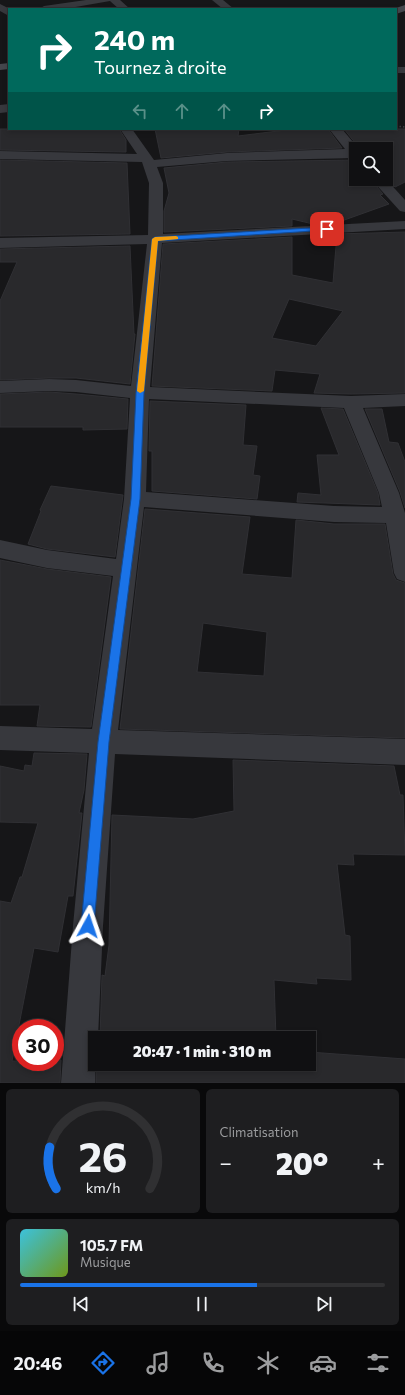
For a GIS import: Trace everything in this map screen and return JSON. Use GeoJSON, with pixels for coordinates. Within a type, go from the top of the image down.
{"type":"FeatureCollection","features":[{"type":"Feature","properties":{"kind":"street"},"geometry":{"type":"LineString","coordinates":[[51,8],[106,0]]}},
{"type":"Feature","properties":{"kind":"street"},"geometry":{"type":"LineString","coordinates":[[114,0],[124,8]]}},
{"type":"Feature","properties":{"kind":"street"},"geometry":{"type":"LineString","coordinates":[[217,0],[228,8]]}},
{"type":"Feature","properties":{"kind":"street"},"geometry":{"type":"LineString","coordinates":[[78,1083],[88,926],[103,742],[135,499],[140,393],[155,239],[156,183],[148,161],[127,130]]}},
{"type":"Feature","properties":{"kind":"street"},"geometry":{"type":"LineString","coordinates":[[336,130],[349,146]]}},
{"type":"Feature","properties":{"kind":"street"},"geometry":{"type":"LineString","coordinates":[[0,155],[148,161],[227,157],[349,154]]}},
{"type":"Feature","properties":{"kind":"street"},"geometry":{"type":"LineString","coordinates":[[385,186],[405,208]]}},
{"type":"Feature","properties":{"kind":"street"},"geometry":{"type":"LineString","coordinates":[[0,243],[155,239],[405,225]]}},
{"type":"Feature","properties":{"kind":"street"},"geometry":{"type":"LineString","coordinates":[[0,387],[76,386],[140,393],[351,402],[405,400]]}},
{"type":"Feature","properties":{"kind":"street"},"geometry":{"type":"LineString","coordinates":[[351,402],[389,492],[395,515],[405,573]]}},
{"type":"Feature","properties":{"kind":"street"},"geometry":{"type":"LineString","coordinates":[[135,499],[334,514],[395,515]]}},
{"type":"Feature","properties":{"kind":"street"},"geometry":{"type":"LineString","coordinates":[[0,549],[70,563],[126,569]]}},
{"type":"Feature","properties":{"kind":"street"},"geometry":{"type":"LineString","coordinates":[[0,738],[405,752]]}},
{"type":"Feature","properties":{"kind":"building"},"geometry":{"type":"Polygon","coordinates":[[[0,129],[120,130],[126,140],[126,152],[0,150],[0,129]]]}},
{"type":"Feature","properties":{"kind":"building"},"geometry":{"type":"Polygon","coordinates":[[[405,129],[405,182],[395,187],[393,185],[393,142],[354,142],[345,130],[405,129]]]}},
{"type":"Feature","properties":{"kind":"building"},"geometry":{"type":"Polygon","coordinates":[[[155,130],[239,130],[238,136],[286,130],[329,130],[342,148],[227,152],[161,158],[155,130]]]}},
{"type":"Feature","properties":{"kind":"building"},"geometry":{"type":"Polygon","coordinates":[[[0,160],[127,163],[130,234],[0,236],[0,160]]]}},
{"type":"Feature","properties":{"kind":"building"},"geometry":{"type":"Polygon","coordinates":[[[349,160],[349,186],[376,186],[383,194],[380,195],[389,204],[336,223],[313,224],[292,219],[292,226],[164,232],[164,211],[169,193],[164,168],[227,162],[349,160]]]}},
{"type":"Feature","properties":{"kind":"building"},"geometry":{"type":"Polygon","coordinates":[[[405,232],[405,393],[314,393],[320,374],[275,370],[272,391],[152,386],[163,244],[292,237],[292,275],[333,283],[337,234],[405,232]],[[289,299],[272,338],[316,346],[343,311],[289,299]]]}},
{"type":"Feature","properties":{"kind":"building"},"geometry":{"type":"Polygon","coordinates":[[[130,246],[135,334],[130,384],[76,378],[0,380],[0,301],[17,262],[0,262],[0,249],[130,246]]]}},
{"type":"Feature","properties":{"kind":"building"},"geometry":{"type":"Polygon","coordinates":[[[49,392],[128,399],[127,429],[83,430],[83,427],[0,427],[0,394],[49,392]]]}},
{"type":"Feature","properties":{"kind":"building"},"geometry":{"type":"Polygon","coordinates":[[[150,401],[246,405],[243,445],[257,446],[253,475],[260,476],[257,499],[152,491],[152,451],[149,451],[150,401]]]}},
{"type":"Feature","properties":{"kind":"building"},"geometry":{"type":"Polygon","coordinates":[[[321,408],[343,409],[378,493],[380,505],[297,502],[298,493],[321,495],[317,455],[339,455],[321,408]]]}},
{"type":"Feature","properties":{"kind":"building"},"geometry":{"type":"Polygon","coordinates":[[[365,409],[382,409],[389,442],[398,443],[405,462],[405,508],[400,492],[365,409]]]}},
{"type":"Feature","properties":{"kind":"building"},"geometry":{"type":"Polygon","coordinates":[[[51,486],[123,495],[115,557],[47,549],[28,544],[41,511],[40,510],[51,486]]]}},
{"type":"Feature","properties":{"kind":"building"},"geometry":{"type":"Polygon","coordinates":[[[145,509],[250,517],[242,574],[292,578],[296,520],[334,524],[385,524],[393,574],[396,580],[405,583],[405,738],[120,729],[145,509]],[[203,623],[197,672],[264,676],[267,632],[203,623]]]}},
{"type":"Feature","properties":{"kind":"building"},"geometry":{"type":"Polygon","coordinates":[[[0,560],[47,569],[111,577],[91,727],[37,726],[40,705],[0,705],[0,560]]]}},
{"type":"Feature","properties":{"kind":"building"},"geometry":{"type":"Polygon","coordinates":[[[34,753],[87,754],[84,790],[79,813],[82,813],[73,896],[68,896],[58,952],[34,948],[20,1019],[12,1019],[12,1071],[61,1071],[60,1083],[0,1083],[0,901],[11,903],[20,877],[22,877],[38,823],[0,822],[0,766],[24,771],[25,765],[32,766],[34,753]]]}},
{"type":"Feature","properties":{"kind":"building"},"geometry":{"type":"Polygon","coordinates":[[[233,760],[394,766],[400,795],[403,795],[405,855],[353,854],[354,865],[337,864],[345,935],[350,936],[351,980],[316,978],[317,984],[274,980],[276,1031],[100,1031],[102,975],[105,976],[109,945],[112,815],[193,819],[234,811],[233,760]]]}},
{"type":"Feature","properties":{"kind":"building"},"geometry":{"type":"Polygon","coordinates":[[[316,1053],[405,1059],[405,1083],[96,1083],[96,1071],[316,1071],[316,1053]]]}},
{"type":"Feature","properties":{"kind":"slow traffic"},"geometry":{"type":"LineString","coordinates":[[140,391],[155,239],[176,238]]}},
{"type":"Feature","properties":{"kind":"route"},"geometry":{"type":"LineString","coordinates":[[88,926],[103,742],[135,499],[140,393],[155,239],[327,229]]}}]}
